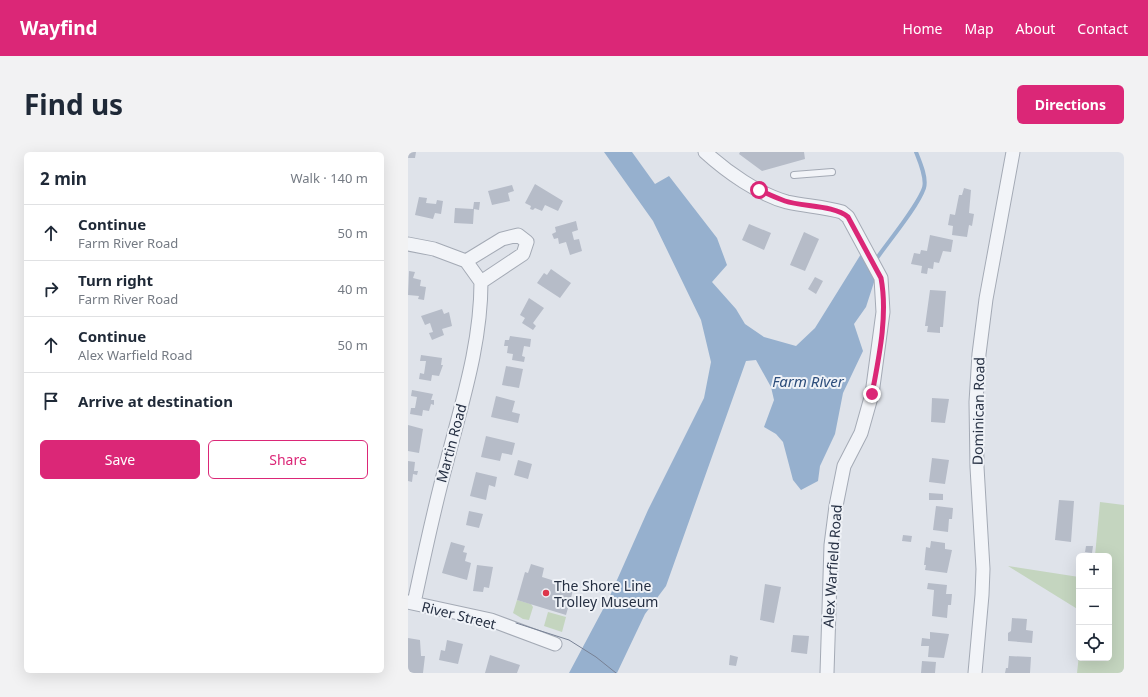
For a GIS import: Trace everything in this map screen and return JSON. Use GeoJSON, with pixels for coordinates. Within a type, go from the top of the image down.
{"type":"FeatureCollection","features":[{"type":"Feature","properties":{"kind":"street","name":"Alex Warfield Road"},"geometry":{"type":"LineString","coordinates":[[705,152],[716,162],[759,190],[785,201],[842,212],[848,217],[881,278],[883,297],[880,343],[872,394],[861,433],[844,466],[836,506],[830,567],[827,673]]}},
{"type":"Feature","properties":{"kind":"street","name":"Dominican Road"},"geometry":{"type":"LineString","coordinates":[[975,673],[983,568],[977,459],[976,402],[979,354],[986,299],[1013,152]]}},
{"type":"Feature","properties":{"kind":"street"},"geometry":{"type":"LineString","coordinates":[[408,244],[434,249],[466,261],[481,282],[523,254],[527,242],[518,235],[502,239],[466,261]]}},
{"type":"Feature","properties":{"kind":"street","name":"Martin Road"},"geometry":{"type":"LineString","coordinates":[[411,603],[472,362],[481,305],[481,282]]}},
{"type":"Feature","properties":{"kind":"street","name":"River Street"},"geometry":{"type":"LineString","coordinates":[[411,603],[491,620],[555,644]]}},
{"type":"Feature","properties":{"kind":"lane"},"geometry":{"type":"LineString","coordinates":[[794,175],[832,172]]}},
{"type":"Feature","properties":{"kind":"green space"},"geometry":{"type":"Polygon","coordinates":[[[1100,502],[1124,505],[1124,673],[1077,673],[1078,661],[1112,661],[1112,553],[1095,553],[1100,502]]]}},
{"type":"Feature","properties":{"kind":"green space"},"geometry":{"type":"Polygon","coordinates":[[[1008,566],[1076,577],[1076,608],[1008,566]]]}},
{"type":"Feature","properties":{"kind":"green space"},"geometry":{"type":"Polygon","coordinates":[[[517,600],[531,604],[533,607],[529,620],[523,619],[513,613],[517,600]]]}},
{"type":"Feature","properties":{"kind":"green space"},"geometry":{"type":"Polygon","coordinates":[[[548,612],[566,617],[562,632],[544,626],[548,612]]]}},
{"type":"Feature","properties":{"kind":"water","name":"Farm River"},"geometry":{"type":"Polygon","coordinates":[[[604,152],[632,152],[655,184],[669,176],[717,238],[727,265],[712,282],[736,309],[745,324],[764,337],[796,346],[815,328],[861,254],[876,276],[866,307],[854,324],[863,351],[843,393],[835,434],[820,466],[818,481],[801,490],[793,480],[783,442],[776,434],[764,427],[774,400],[771,387],[756,360],[746,361],[666,586],[645,614],[617,673],[569,673],[609,598],[648,510],[704,398],[711,362],[701,320],[653,221],[604,152]]]}},
{"type":"Feature","properties":{"kind":"building"},"geometry":{"type":"Polygon","coordinates":[[[408,152],[416,152],[415,158],[408,158],[408,152]]]}},
{"type":"Feature","properties":{"kind":"building"},"geometry":{"type":"Polygon","coordinates":[[[740,152],[804,152],[805,159],[762,171],[739,154],[740,152]]]}},
{"type":"Feature","properties":{"kind":"building"},"geometry":{"type":"Polygon","coordinates":[[[535,184],[563,201],[558,211],[545,205],[542,211],[535,208],[533,210],[530,209],[531,206],[525,203],[535,184]]]}},
{"type":"Feature","properties":{"kind":"building"},"geometry":{"type":"Polygon","coordinates":[[[512,185],[514,191],[508,193],[510,201],[492,205],[488,191],[512,185]]]}},
{"type":"Feature","properties":{"kind":"building"},"geometry":{"type":"Polygon","coordinates":[[[964,188],[971,190],[969,213],[974,214],[972,226],[969,225],[967,237],[952,235],[953,226],[948,225],[950,214],[955,215],[959,195],[962,195],[964,188]]]}},
{"type":"Feature","properties":{"kind":"building"},"geometry":{"type":"Polygon","coordinates":[[[419,197],[427,198],[426,203],[436,204],[437,200],[443,201],[441,214],[435,213],[433,219],[415,215],[419,197]]]}},
{"type":"Feature","properties":{"kind":"building"},"geometry":{"type":"Polygon","coordinates":[[[474,202],[480,202],[479,210],[474,209],[473,224],[454,223],[455,208],[473,209],[474,202]]]}},
{"type":"Feature","properties":{"kind":"building"},"geometry":{"type":"Polygon","coordinates":[[[576,221],[578,230],[572,232],[574,240],[579,239],[582,251],[570,255],[566,242],[559,244],[558,238],[554,239],[552,234],[556,232],[555,227],[576,221]]]}},
{"type":"Feature","properties":{"kind":"building"},"geometry":{"type":"Polygon","coordinates":[[[749,224],[771,233],[764,250],[742,240],[749,224]]]}},
{"type":"Feature","properties":{"kind":"building"},"geometry":{"type":"Polygon","coordinates":[[[804,232],[819,239],[805,271],[790,265],[804,232]]]}},
{"type":"Feature","properties":{"kind":"building"},"geometry":{"type":"Polygon","coordinates":[[[930,235],[953,240],[951,252],[943,251],[939,263],[934,262],[933,269],[928,268],[927,274],[921,273],[922,266],[911,264],[914,253],[920,254],[921,250],[927,251],[930,235]]]}},
{"type":"Feature","properties":{"kind":"building"},"geometry":{"type":"Polygon","coordinates":[[[551,269],[571,283],[560,298],[537,283],[544,273],[547,275],[551,269]]]}},
{"type":"Feature","properties":{"kind":"building"},"geometry":{"type":"Polygon","coordinates":[[[409,271],[415,272],[413,278],[421,280],[420,286],[426,287],[424,300],[418,299],[419,296],[408,295],[409,271]]]}},
{"type":"Feature","properties":{"kind":"building"},"geometry":{"type":"Polygon","coordinates":[[[815,277],[823,281],[816,294],[808,289],[815,277]]]}},
{"type":"Feature","properties":{"kind":"building"},"geometry":{"type":"Polygon","coordinates":[[[930,290],[946,291],[943,327],[940,327],[940,333],[927,332],[928,326],[925,326],[930,290]]]}},
{"type":"Feature","properties":{"kind":"building"},"geometry":{"type":"Polygon","coordinates":[[[529,298],[544,308],[533,323],[536,326],[533,330],[522,323],[525,318],[520,315],[529,298]]]}},
{"type":"Feature","properties":{"kind":"building"},"geometry":{"type":"Polygon","coordinates":[[[442,309],[444,314],[449,312],[452,326],[442,329],[444,335],[432,340],[429,333],[433,332],[430,323],[425,325],[421,316],[442,309]]]}},
{"type":"Feature","properties":{"kind":"building"},"geometry":{"type":"Polygon","coordinates":[[[510,336],[531,339],[530,347],[524,346],[522,356],[525,357],[524,362],[512,360],[513,354],[507,353],[508,346],[504,346],[505,340],[509,340],[510,336]]]}},
{"type":"Feature","properties":{"kind":"building"},"geometry":{"type":"Polygon","coordinates":[[[421,355],[442,358],[441,365],[443,365],[439,376],[432,375],[431,381],[419,379],[420,373],[424,374],[426,361],[420,361],[421,355]]]}},
{"type":"Feature","properties":{"kind":"building"},"geometry":{"type":"Polygon","coordinates":[[[506,366],[523,369],[519,388],[502,385],[506,366]]]}},
{"type":"Feature","properties":{"kind":"building"},"geometry":{"type":"Polygon","coordinates":[[[412,390],[433,394],[431,400],[434,400],[434,405],[431,404],[429,411],[423,410],[422,416],[410,414],[411,408],[415,408],[417,397],[411,396],[412,390]]]}},
{"type":"Feature","properties":{"kind":"building"},"geometry":{"type":"Polygon","coordinates":[[[496,396],[515,401],[512,412],[520,414],[518,423],[491,417],[496,396]]]}},
{"type":"Feature","properties":{"kind":"building"},"geometry":{"type":"Polygon","coordinates":[[[932,398],[949,399],[945,423],[931,422],[932,398]]]}},
{"type":"Feature","properties":{"kind":"building"},"geometry":{"type":"Polygon","coordinates":[[[408,425],[423,429],[419,453],[408,451],[408,425]]]}},
{"type":"Feature","properties":{"kind":"building"},"geometry":{"type":"Polygon","coordinates":[[[486,436],[515,443],[512,455],[502,453],[500,461],[481,457],[486,436]]]}},
{"type":"Feature","properties":{"kind":"building"},"geometry":{"type":"Polygon","coordinates":[[[932,458],[949,460],[945,484],[929,482],[932,458]]]}},
{"type":"Feature","properties":{"kind":"building"},"geometry":{"type":"Polygon","coordinates":[[[518,460],[532,464],[528,479],[514,475],[518,460]]]}},
{"type":"Feature","properties":{"kind":"building"},"geometry":{"type":"Polygon","coordinates":[[[408,461],[415,462],[414,471],[418,471],[417,475],[413,474],[412,482],[408,481],[408,461]]]}},
{"type":"Feature","properties":{"kind":"building"},"geometry":{"type":"Polygon","coordinates":[[[476,472],[497,477],[495,487],[489,485],[486,500],[470,496],[476,472]]]}},
{"type":"Feature","properties":{"kind":"building"},"geometry":{"type":"Polygon","coordinates":[[[929,493],[943,494],[943,500],[929,500],[929,493]]]}},
{"type":"Feature","properties":{"kind":"building"},"geometry":{"type":"Polygon","coordinates":[[[1059,500],[1074,501],[1071,542],[1055,540],[1059,500]]]}},
{"type":"Feature","properties":{"kind":"building"},"geometry":{"type":"Polygon","coordinates":[[[936,506],[953,508],[952,519],[949,519],[948,532],[933,530],[936,506]]]}},
{"type":"Feature","properties":{"kind":"building"},"geometry":{"type":"Polygon","coordinates":[[[469,511],[483,514],[479,528],[466,525],[469,511]]]}},
{"type":"Feature","properties":{"kind":"building"},"geometry":{"type":"Polygon","coordinates":[[[903,535],[912,536],[911,542],[902,541],[903,535]]]}},
{"type":"Feature","properties":{"kind":"building"},"geometry":{"type":"Polygon","coordinates":[[[931,541],[945,543],[945,549],[952,550],[947,573],[925,570],[926,565],[924,565],[926,547],[930,548],[931,541]]]}},
{"type":"Feature","properties":{"kind":"building"},"geometry":{"type":"Polygon","coordinates":[[[451,542],[465,546],[463,552],[467,553],[465,561],[471,563],[467,580],[442,573],[451,542]]]}},
{"type":"Feature","properties":{"kind":"building"},"geometry":{"type":"Polygon","coordinates":[[[1086,546],[1093,546],[1092,553],[1085,552],[1086,546]]]}},
{"type":"Feature","properties":{"kind":"building","name":"The Shore Line Trolley Museum"},"geometry":{"type":"Polygon","coordinates":[[[531,564],[544,568],[542,577],[574,587],[566,615],[517,600],[525,572],[528,573],[531,564]]]}},
{"type":"Feature","properties":{"kind":"building"},"geometry":{"type":"Polygon","coordinates":[[[477,565],[493,567],[489,588],[484,587],[483,592],[473,591],[477,565]]]}},
{"type":"Feature","properties":{"kind":"building"},"geometry":{"type":"Polygon","coordinates":[[[928,583],[947,585],[946,594],[952,594],[951,605],[948,605],[947,618],[932,616],[934,590],[927,589],[928,583]]]}},
{"type":"Feature","properties":{"kind":"building"},"geometry":{"type":"Polygon","coordinates":[[[765,584],[781,587],[774,623],[760,620],[765,584]]]}},
{"type":"Feature","properties":{"kind":"building"},"geometry":{"type":"Polygon","coordinates":[[[1012,618],[1027,619],[1026,630],[1033,631],[1032,643],[1008,641],[1008,633],[1011,631],[1012,618]]]}},
{"type":"Feature","properties":{"kind":"building"},"geometry":{"type":"Polygon","coordinates":[[[930,632],[949,634],[944,658],[928,657],[929,646],[921,646],[922,638],[930,639],[930,632]]]}},
{"type":"Feature","properties":{"kind":"building"},"geometry":{"type":"Polygon","coordinates":[[[793,635],[809,636],[807,654],[791,652],[793,635]]]}},
{"type":"Feature","properties":{"kind":"building"},"geometry":{"type":"Polygon","coordinates":[[[408,638],[420,640],[421,656],[425,656],[423,673],[408,673],[408,638]]]}},
{"type":"Feature","properties":{"kind":"building"},"geometry":{"type":"Polygon","coordinates":[[[447,640],[463,644],[458,664],[439,660],[441,650],[445,651],[447,640]]]}},
{"type":"Feature","properties":{"kind":"building"},"geometry":{"type":"Polygon","coordinates":[[[490,655],[520,665],[517,673],[485,673],[490,655]]]}},
{"type":"Feature","properties":{"kind":"building"},"geometry":{"type":"Polygon","coordinates":[[[730,655],[738,657],[736,666],[729,665],[730,655]]]}},
{"type":"Feature","properties":{"kind":"building"},"geometry":{"type":"Polygon","coordinates":[[[1009,656],[1031,657],[1030,673],[1005,673],[1006,668],[1008,668],[1009,656]]]}},
{"type":"Feature","properties":{"kind":"building"},"geometry":{"type":"Polygon","coordinates":[[[922,661],[936,662],[935,673],[921,673],[922,661]]]}},
{"type":"Feature","properties":{"kind":"waterway","name":"Farm River"},"geometry":{"type":"LineString","coordinates":[[875,261],[909,215],[924,188],[924,175],[916,152]]}},
{"type":"Feature","properties":{"kind":"tram line"},"geometry":{"type":"LineString","coordinates":[[516,623],[569,640],[596,657],[616,673]]}},
{"type":"Feature","properties":{"kind":"place","name":"The Shore Line Trolley Museum"},"geometry":{"type":"Point","coordinates":[546,593]}},
{"type":"Feature","properties":{"kind":"route"},"geometry":{"type":"LineString","coordinates":[[759,190],[785,201],[809,207],[842,212],[848,217],[881,278],[883,287],[883,312],[880,343],[872,394]]}}]}
